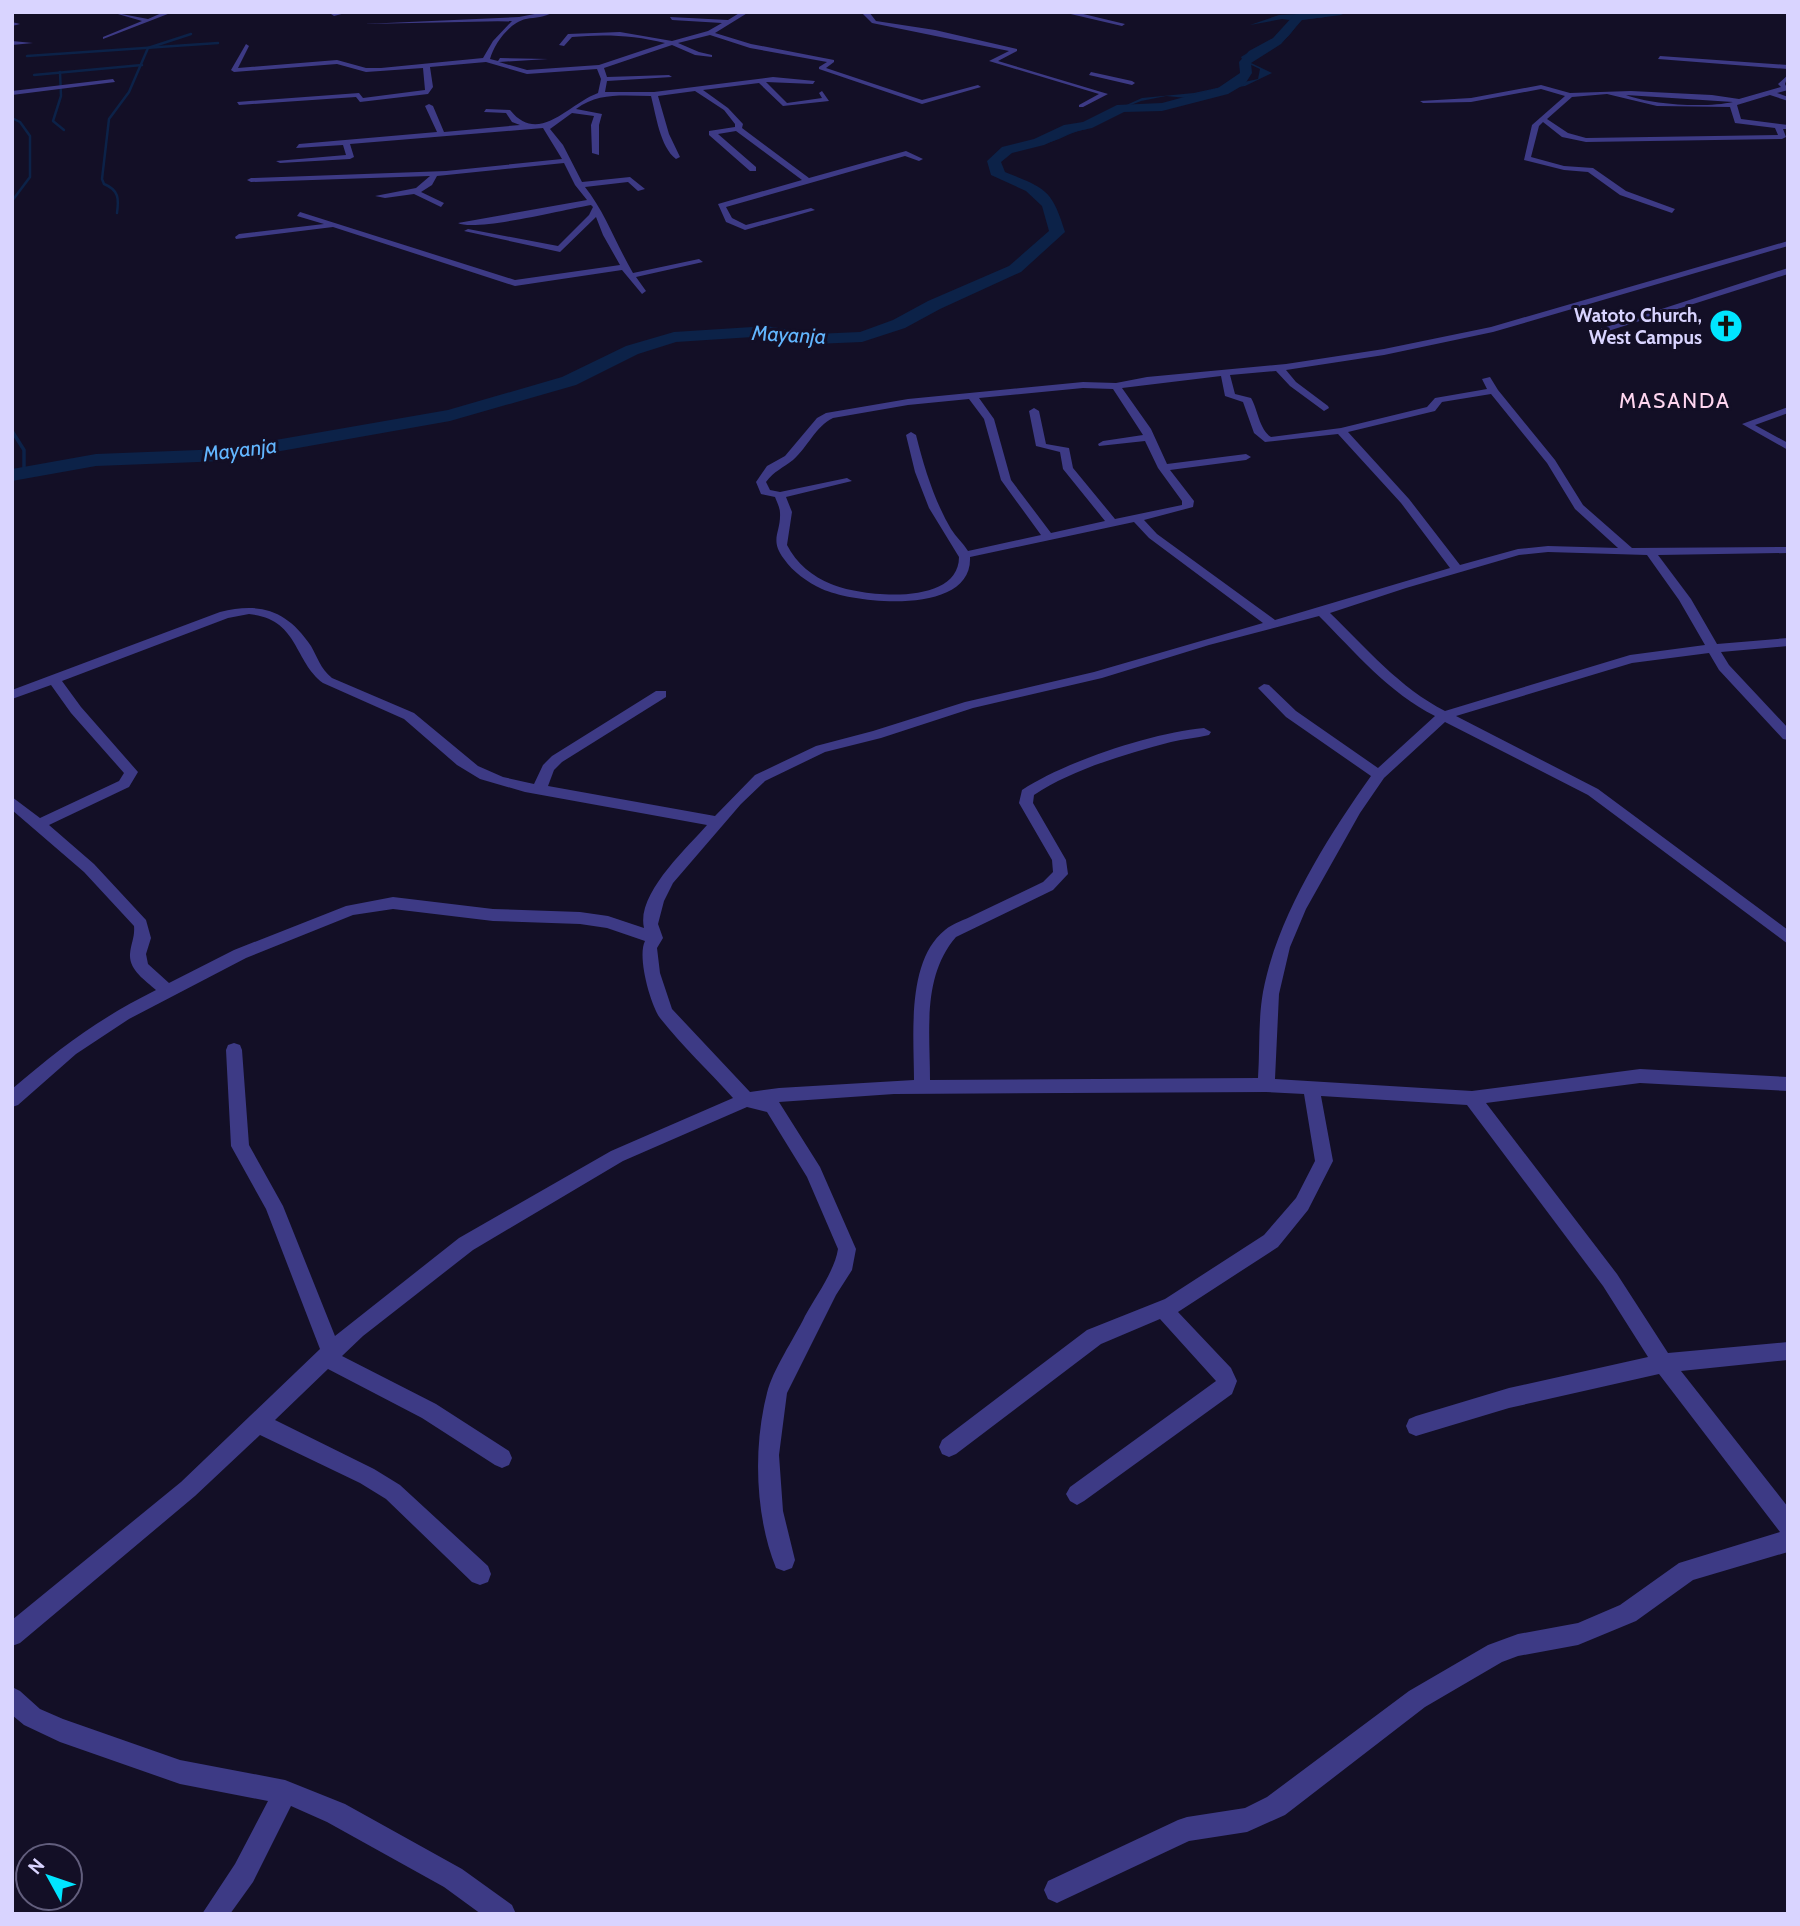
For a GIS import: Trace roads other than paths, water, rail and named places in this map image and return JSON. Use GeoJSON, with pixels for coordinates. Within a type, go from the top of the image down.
{"type":"FeatureCollection","features":[{"type":"Feature","properties":{"kind":"street"},"geometry":{"type":"LineString","coordinates":[[105,38],[170,12]]}},
{"type":"Feature","properties":{"kind":"street"},"geometry":{"type":"LineString","coordinates":[[334,14],[346,12]]}},
{"type":"Feature","properties":{"kind":"street"},"geometry":{"type":"LineString","coordinates":[[367,24],[518,19],[544,16],[550,12]]}},
{"type":"Feature","properties":{"kind":"street"},"geometry":{"type":"LineString","coordinates":[[494,61],[527,72],[600,67],[710,33],[746,12]]}},
{"type":"Feature","properties":{"kind":"street"},"geometry":{"type":"LineString","coordinates":[[864,12],[872,16],[880,14]]}},
{"type":"Feature","properties":{"kind":"street"},"geometry":{"type":"LineString","coordinates":[[1065,12],[1122,24]]}},
{"type":"Feature","properties":{"kind":"street"},"geometry":{"type":"LineString","coordinates":[[114,13],[151,21]]}},
{"type":"Feature","properties":{"kind":"street"},"geometry":{"type":"LineString","coordinates":[[872,16],[874,22],[1015,50],[992,61],[1105,94],[1081,106]]}},
{"type":"Feature","properties":{"kind":"street"},"geometry":{"type":"LineString","coordinates":[[672,18],[731,22]]}},
{"type":"Feature","properties":{"kind":"street"},"geometry":{"type":"LineString","coordinates":[[486,60],[486,52],[493,43],[518,19]]}},
{"type":"Feature","properties":{"kind":"street"},"geometry":{"type":"LineString","coordinates":[[624,35],[631,26]]}},
{"type":"Feature","properties":{"kind":"street"},"geometry":{"type":"LineString","coordinates":[[926,37],[935,32]]}},
{"type":"Feature","properties":{"kind":"street"},"geometry":{"type":"LineString","coordinates":[[710,33],[750,46],[832,61],[821,68],[922,102],[978,87]]}},
{"type":"Feature","properties":{"kind":"street"},"geometry":{"type":"LineString","coordinates":[[562,45],[570,35],[624,35],[672,43],[692,55],[710,56]]}},
{"type":"Feature","properties":{"kind":"street"},"geometry":{"type":"LineString","coordinates":[[12,43],[30,43]]}},
{"type":"Feature","properties":{"kind":"street"},"geometry":{"type":"LineString","coordinates":[[246,46],[234,70],[337,62],[366,69],[486,60],[545,60]]}},
{"type":"Feature","properties":{"kind":"street"},"geometry":{"type":"LineString","coordinates":[[1660,58],[1788,67]]}},
{"type":"Feature","properties":{"kind":"street"},"geometry":{"type":"LineString","coordinates":[[239,103],[359,95],[360,100],[422,93],[430,89],[426,65]]}},
{"type":"Feature","properties":{"kind":"street"},"geometry":{"type":"LineString","coordinates":[[600,67],[604,79],[601,93]]}},
{"type":"Feature","properties":{"kind":"street"},"geometry":{"type":"LineString","coordinates":[[1073,84],[1100,69]]}},
{"type":"Feature","properties":{"kind":"street"},"geometry":{"type":"LineString","coordinates":[[1091,74],[1132,83]]}},
{"type":"Feature","properties":{"kind":"street"},"geometry":{"type":"LineString","coordinates":[[604,79],[669,77]]}},
{"type":"Feature","properties":{"kind":"street"},"geometry":{"type":"LineString","coordinates":[[1423,102],[1471,100],[1541,87],[1570,95],[1701,95],[1735,103],[1786,88],[1781,84],[1788,78]]}},
{"type":"Feature","properties":{"kind":"street"},"geometry":{"type":"LineString","coordinates":[[642,291],[630,276],[607,235],[595,204],[579,185],[559,145],[545,129],[583,101],[601,93],[654,94],[790,79],[813,82]]}},
{"type":"Feature","properties":{"kind":"street"},"geometry":{"type":"LineString","coordinates":[[12,93],[113,81]]}},
{"type":"Feature","properties":{"kind":"street"},"geometry":{"type":"LineString","coordinates":[[761,81],[785,105],[827,100],[822,93]]}},
{"type":"Feature","properties":{"kind":"street"},"geometry":{"type":"LineString","coordinates":[[697,89],[733,115],[739,124],[738,129]]}},
{"type":"Feature","properties":{"kind":"street"},"geometry":{"type":"LineString","coordinates":[[1770,93],[1788,99]]}},
{"type":"Feature","properties":{"kind":"street"},"geometry":{"type":"LineString","coordinates":[[654,94],[665,134],[676,157]]}},
{"type":"Feature","properties":{"kind":"street"},"geometry":{"type":"LineString","coordinates":[[1570,95],[1536,125],[1527,158],[1590,170],[1623,193],[1672,211]]}},
{"type":"Feature","properties":{"kind":"street"},"geometry":{"type":"LineString","coordinates":[[1735,103],[1738,121],[1788,127]]}},
{"type":"Feature","properties":{"kind":"street"},"geometry":{"type":"LineString","coordinates":[[429,106],[440,132]]}},
{"type":"Feature","properties":{"kind":"street"},"geometry":{"type":"LineString","coordinates":[[486,111],[508,111],[515,120],[529,127]]}},
{"type":"Feature","properties":{"kind":"street"},"geometry":{"type":"LineString","coordinates":[[572,111],[598,114],[595,125],[596,153]]}},
{"type":"Feature","properties":{"kind":"street"},"geometry":{"type":"LineString","coordinates":[[1543,119],[1571,137],[1609,141],[1782,137],[1778,126]]}},
{"type":"Feature","properties":{"kind":"street"},"geometry":{"type":"LineString","coordinates":[[299,146],[440,132],[551,125]]}},
{"type":"Feature","properties":{"kind":"street"},"geometry":{"type":"LineString","coordinates":[[752,169],[712,133],[738,129],[808,181]]}},
{"type":"Feature","properties":{"kind":"street"},"geometry":{"type":"LineString","coordinates":[[391,138],[394,151]]}},
{"type":"Feature","properties":{"kind":"street"},"geometry":{"type":"LineString","coordinates":[[280,161],[350,157],[346,142]]}},
{"type":"Feature","properties":{"kind":"street"},"geometry":{"type":"LineString","coordinates":[[811,210],[745,228],[729,220],[721,206],[906,153],[919,159]]}},
{"type":"Feature","properties":{"kind":"street"},"geometry":{"type":"LineString","coordinates":[[251,180],[435,173],[566,161]]}},
{"type":"Feature","properties":{"kind":"street"},"geometry":{"type":"LineString","coordinates":[[861,165],[872,172]]}},
{"type":"Feature","properties":{"kind":"street"},"geometry":{"type":"LineString","coordinates":[[379,197],[398,196],[414,191],[430,182],[435,173]]}},
{"type":"Feature","properties":{"kind":"street"},"geometry":{"type":"LineString","coordinates":[[579,185],[630,179],[641,189]]}},
{"type":"Feature","properties":{"kind":"street"},"geometry":{"type":"LineString","coordinates":[[414,191],[425,199]]}},
{"type":"Feature","properties":{"kind":"street"},"geometry":{"type":"LineString","coordinates":[[411,204],[431,198],[441,205]]}},
{"type":"Feature","properties":{"kind":"street"},"geometry":{"type":"LineString","coordinates":[[595,204],[593,216],[560,249],[465,227],[595,204]]}},
{"type":"Feature","properties":{"kind":"street"},"geometry":{"type":"LineString","coordinates":[[300,214],[515,283],[625,267]]}},
{"type":"Feature","properties":{"kind":"street"},"geometry":{"type":"LineString","coordinates":[[239,237],[334,225]]}},
{"type":"Feature","properties":{"kind":"street"},"geometry":{"type":"LineString","coordinates":[[846,481],[780,495],[765,492],[761,482],[771,468],[789,458],[825,417],[908,402],[1083,385],[1116,386],[1147,380],[1279,368],[1384,352],[1493,328],[1788,243]]}},
{"type":"Feature","properties":{"kind":"street"},"geometry":{"type":"LineString","coordinates":[[630,276],[699,262]]}},
{"type":"Feature","properties":{"kind":"street"},"geometry":{"type":"LineString","coordinates":[[1602,330],[1788,271]]}},
{"type":"Feature","properties":{"kind":"street"},"geometry":{"type":"LineString","coordinates":[[1279,368],[1293,384],[1324,408]]}},
{"type":"Feature","properties":{"kind":"street"},"geometry":{"type":"LineString","coordinates":[[1226,373],[1230,396],[1249,403],[1262,438],[1269,440],[1341,431],[1431,409],[1439,400],[1493,391]]}},
{"type":"Feature","properties":{"kind":"street"},"geometry":{"type":"LineString","coordinates":[[1487,379],[1493,391],[1552,462],[1579,507],[1630,552]]}},
{"type":"Feature","properties":{"kind":"street"},"geometry":{"type":"LineString","coordinates":[[964,555],[1047,536],[1137,520],[1183,509],[1189,505],[1163,468],[1147,438],[1146,429],[1116,386]]}},
{"type":"Feature","properties":{"kind":"street"},"geometry":{"type":"LineString","coordinates":[[973,397],[989,419],[996,452],[1006,480],[1047,536]]}},
{"type":"Feature","properties":{"kind":"street"},"geometry":{"type":"LineString","coordinates":[[1788,410],[1747,424],[1788,447]]}},
{"type":"Feature","properties":{"kind":"street"},"geometry":{"type":"LineString","coordinates":[[1034,411],[1041,446],[1065,450],[1068,469],[1112,523]]}},
{"type":"Feature","properties":{"kind":"street"},"geometry":{"type":"LineString","coordinates":[[1341,431],[1405,501],[1458,570]]}},
{"type":"Feature","properties":{"kind":"street"},"geometry":{"type":"LineString","coordinates":[[780,495],[786,512],[780,544],[785,554],[804,572],[829,589],[897,599],[920,598],[937,593],[958,578],[965,562],[964,555],[947,534],[933,506],[917,462],[911,435]]}},
{"type":"Feature","properties":{"kind":"street"},"geometry":{"type":"LineString","coordinates":[[1102,443],[1147,438]]}},
{"type":"Feature","properties":{"kind":"street"},"geometry":{"type":"LineString","coordinates":[[1163,468],[1246,457]]}},
{"type":"Feature","properties":{"kind":"street"},"geometry":{"type":"LineString","coordinates":[[1137,520],[1163,544],[1273,625]]}},
{"type":"Feature","properties":{"kind":"street"},"geometry":{"type":"LineString","coordinates":[[784,1560],[772,1511],[769,1455],[776,1392],[829,1289],[845,1264],[847,1250],[814,1173],[773,1107],[769,1103],[746,1100],[665,1012],[652,973],[649,948],[654,938],[650,924],[656,901],[667,880],[760,778],[821,749],[876,735],[950,711],[1097,675],[1322,612],[1528,550],[1788,550]]}},
{"type":"Feature","properties":{"kind":"street"},"geometry":{"type":"LineString","coordinates":[[1650,552],[1685,599],[1724,667],[1788,736]]}},
{"type":"Feature","properties":{"kind":"street"},"geometry":{"type":"LineString","coordinates":[[12,695],[224,615],[252,608],[266,612],[284,625],[305,647],[319,674],[422,723],[473,770],[518,787],[592,797],[718,822]]}},
{"type":"Feature","properties":{"kind":"street"},"geometry":{"type":"LineString","coordinates":[[1322,612],[1385,675],[1443,716],[1593,792],[1788,938]]}},
{"type":"Feature","properties":{"kind":"street"},"geometry":{"type":"LineString","coordinates":[[1266,1085],[1271,994],[1282,947],[1318,871],[1338,842],[1354,810],[1379,775],[1443,716],[1617,662],[1658,654],[1788,642]]}},
{"type":"Feature","properties":{"kind":"street"},"geometry":{"type":"LineString","coordinates":[[39,824],[124,784],[131,772],[76,710],[54,679]]}},
{"type":"Feature","properties":{"kind":"street"},"geometry":{"type":"LineString","coordinates":[[1265,688],[1291,714],[1379,775]]}},
{"type":"Feature","properties":{"kind":"street"},"geometry":{"type":"LineString","coordinates":[[539,790],[543,776],[556,759],[661,694]]}},
{"type":"Feature","properties":{"kind":"street"},"geometry":{"type":"LineString","coordinates":[[922,1087],[925,980],[940,944],[951,933],[1048,886],[1061,874],[1059,860],[1026,803],[1027,793],[1043,782],[1101,761],[1187,732],[1204,732]]}},
{"type":"Feature","properties":{"kind":"street"},"geometry":{"type":"LineString","coordinates":[[12,802],[89,868],[141,924],[142,938],[138,954],[141,967],[166,990]]}},
{"type":"Feature","properties":{"kind":"street"},"geometry":{"type":"LineString","coordinates":[[12,1100],[70,1049],[99,1028],[166,990],[269,941],[332,915],[393,903],[493,915],[588,919],[608,922],[654,938]]}},
{"type":"Feature","properties":{"kind":"street"},"geometry":{"type":"LineString","coordinates":[[234,1050],[236,1129],[240,1146],[274,1206],[328,1354],[429,1411],[502,1458]]}},
{"type":"Feature","properties":{"kind":"street"},"geometry":{"type":"LineString","coordinates":[[12,1635],[159,1514],[367,1320],[484,1231],[617,1156],[746,1100],[779,1095],[922,1087],[1266,1085],[1472,1098],[1640,1076],[1788,1084]]}},
{"type":"Feature","properties":{"kind":"street"},"geometry":{"type":"LineString","coordinates":[[948,1447],[1094,1337],[1172,1306],[1270,1241],[1302,1204],[1324,1161],[1311,1087]]}},
{"type":"Feature","properties":{"kind":"street"},"geometry":{"type":"LineString","coordinates":[[1472,1098],[1610,1280],[1663,1363],[1788,1525]]}},
{"type":"Feature","properties":{"kind":"street"},"geometry":{"type":"LineString","coordinates":[[1077,1494],[1225,1387],[1227,1381],[1224,1375],[1163,1309]]}},
{"type":"Feature","properties":{"kind":"street"},"geometry":{"type":"LineString","coordinates":[[1416,1426],[1509,1398],[1663,1363],[1788,1351]]}},
{"type":"Feature","properties":{"kind":"street"},"geometry":{"type":"LineString","coordinates":[[256,1422],[367,1476],[393,1492],[480,1574]]}},
{"type":"Feature","properties":{"kind":"street"},"geometry":{"type":"LineString","coordinates":[[1057,1890],[1187,1829],[1247,1820],[1276,1806],[1417,1699],[1496,1653],[1518,1645],[1578,1634],[1628,1612],[1687,1571],[1788,1541]]}},
{"type":"Feature","properties":{"kind":"street"},"geometry":{"type":"LineString","coordinates":[[12,1699],[32,1717],[60,1730],[180,1772],[285,1792],[336,1813],[412,1854],[486,1899],[503,1914]]}},
{"type":"Feature","properties":{"kind":"street"},"geometry":{"type":"LineString","coordinates":[[215,1914],[244,1873],[285,1792]]}},
{"type":"Feature","properties":{"kind":"water"},"geometry":{"type":"Polygon","coordinates":[[[1337,12],[1325,17],[1300,20],[1287,38],[1278,43],[1265,48],[1268,51],[1247,57],[1249,62],[1272,73],[1245,86],[1205,92],[1187,98],[1166,96],[1141,101],[1095,119],[1142,98],[1194,93],[1258,79],[1260,69],[1243,61],[1241,57],[1256,48],[1274,44],[1276,35],[1286,29],[1290,20],[1250,25],[1279,15],[1337,12]]]}},
{"type":"Feature","properties":{"kind":"water"},"geometry":{"type":"Polygon","coordinates":[[[1092,120],[1075,127],[1087,129],[1054,141],[1013,148],[1042,139],[1065,127],[1092,120]]]}},
{"type":"Feature","properties":{"kind":"waterway","name":"Mayanja"},"geometry":{"type":"LineString","coordinates":[[12,475],[96,460],[224,455],[450,415],[569,381],[632,350],[674,337],[766,331],[815,339],[862,337],[899,324],[934,305],[1015,269],[1057,232],[1049,204],[1031,188],[998,175],[994,161],[1007,150],[1039,142],[1069,128],[1087,125],[1122,108],[1162,107],[1223,91],[1240,81],[1246,73],[1245,62],[1253,54],[1277,41],[1298,17],[1341,12]]}},
{"type":"Feature","properties":{"kind":"waterway"},"geometry":{"type":"LineString","coordinates":[[149,48],[191,34]]}},
{"type":"Feature","properties":{"kind":"waterway"},"geometry":{"type":"LineString","coordinates":[[149,48],[218,43]]}},
{"type":"Feature","properties":{"kind":"waterway"},"geometry":{"type":"LineString","coordinates":[[27,56],[149,48]]}},
{"type":"Feature","properties":{"kind":"waterway"},"geometry":{"type":"LineString","coordinates":[[141,65],[149,48]]}},
{"type":"Feature","properties":{"kind":"waterway"},"geometry":{"type":"LineString","coordinates":[[60,73],[141,65]]}},
{"type":"Feature","properties":{"kind":"waterway"},"geometry":{"type":"LineString","coordinates":[[117,213],[117,196],[102,179],[109,119],[129,92],[141,65]]}},
{"type":"Feature","properties":{"kind":"waterway"},"geometry":{"type":"LineString","coordinates":[[34,75],[60,73]]}},
{"type":"Feature","properties":{"kind":"waterway"},"geometry":{"type":"LineString","coordinates":[[60,73],[61,96],[53,121],[64,130]]}},
{"type":"Feature","properties":{"kind":"waterway"},"geometry":{"type":"LineString","coordinates":[[12,118],[20,122],[30,136],[30,177],[12,201]]}},
{"type":"Feature","properties":{"kind":"waterway"},"geometry":{"type":"LineString","coordinates":[[12,431],[24,450],[24,473]]}},
{"type":"Feature","properties":{"kind":"place","name":"Watoto Church, West Campus"},"geometry":{"type":"Point","coordinates":[1726,326]}},
{"type":"Feature","properties":{"kind":"district","name":"MASANDA"},"geometry":{"type":"Point","coordinates":[1675,401]}}]}
